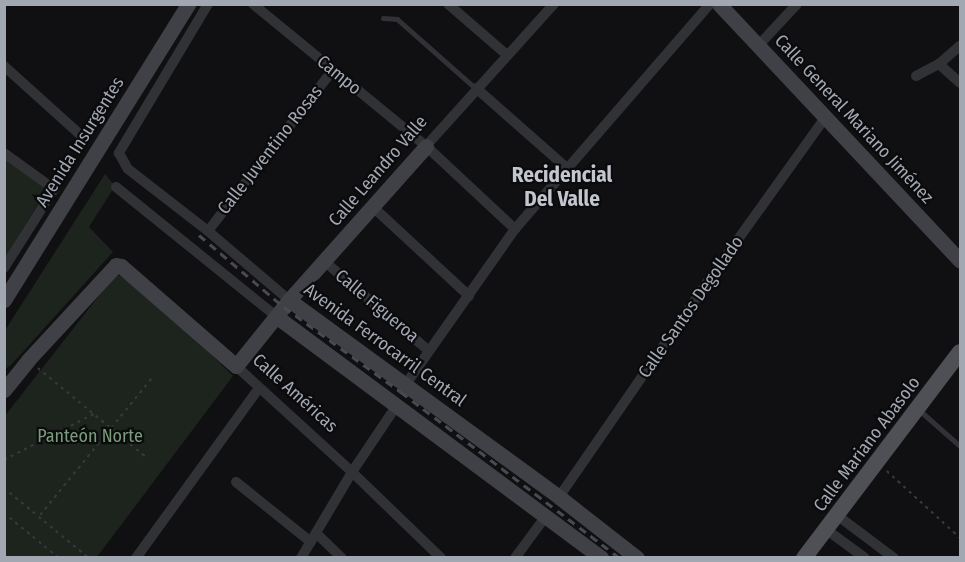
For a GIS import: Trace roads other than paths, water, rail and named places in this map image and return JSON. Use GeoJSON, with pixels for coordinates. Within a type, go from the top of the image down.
{"type":"FeatureCollection","features":[{"type":"Feature","properties":{"kind":"main road"},"geometry":{"type":"LineString","coordinates":[[172,4],[174,31]]}},
{"type":"Feature","properties":{"kind":"main road","name":"Avenida Insurgentes"},"geometry":{"type":"LineString","coordinates":[[4,300],[174,31],[188,4]]}},
{"type":"Feature","properties":{"kind":"main road","name":"Calle General Mariano Jiménez"},"geometry":{"type":"LineString","coordinates":[[719,4],[960,261]]}},
{"type":"Feature","properties":{"kind":"main road","name":"Calle Leandro Valle"},"geometry":{"type":"LineString","coordinates":[[236,366],[289,300],[426,146]]}},
{"type":"Feature","properties":{"kind":"main road","name":"Calle Américas"},"geometry":{"type":"LineString","coordinates":[[10,379],[116,265],[121,266],[236,366]]}},
{"type":"Feature","properties":{"kind":"main road","name":"Avenida Ferrocarril Central"},"geometry":{"type":"LineString","coordinates":[[289,300],[559,497],[637,558]]}},
{"type":"Feature","properties":{"kind":"main road"},"geometry":{"type":"LineString","coordinates":[[277,317],[601,558]]}},
{"type":"Feature","properties":{"kind":"main road","name":"Calle Mariano Abasolo"},"geometry":{"type":"LineString","coordinates":[[804,558],[960,352]]}},
{"type":"Feature","properties":{"kind":"main road"},"geometry":{"type":"LineString","coordinates":[[4,390],[10,379]]}},
{"type":"Feature","properties":{"kind":"street","name":"Avenida Ferrocarril Central"},"geometry":{"type":"LineString","coordinates":[[208,4],[119,153],[128,169],[208,231],[289,300]]}},
{"type":"Feature","properties":{"kind":"street","name":"Campo"},"geometry":{"type":"LineString","coordinates":[[253,4],[426,146],[515,229]]}},
{"type":"Feature","properties":{"kind":"street"},"geometry":{"type":"LineString","coordinates":[[448,4],[507,55]]}},
{"type":"Feature","properties":{"kind":"street","name":"Calle Leandro Valle"},"geometry":{"type":"LineString","coordinates":[[426,146],[554,4]]}},
{"type":"Feature","properties":{"kind":"street"},"geometry":{"type":"LineString","coordinates":[[406,384],[515,229],[710,4]]}},
{"type":"Feature","properties":{"kind":"street"},"geometry":{"type":"LineString","coordinates":[[758,46],[797,4]]}},
{"type":"Feature","properties":{"kind":"street"},"geometry":{"type":"LineString","coordinates":[[916,76],[939,64],[960,46]]}},
{"type":"Feature","properties":{"kind":"street"},"geometry":{"type":"LineString","coordinates":[[939,64],[960,83]]}},
{"type":"Feature","properties":{"kind":"street"},"geometry":{"type":"LineString","coordinates":[[4,66],[85,139]]}},
{"type":"Feature","properties":{"kind":"street","name":"Calle Juventino Rosas"},"geometry":{"type":"LineString","coordinates":[[208,231],[333,70]]}},
{"type":"Feature","properties":{"kind":"street"},"geometry":{"type":"LineString","coordinates":[[476,88],[568,169]]}},
{"type":"Feature","properties":{"kind":"street","name":"Calle Santos Degollado"},"geometry":{"type":"LineString","coordinates":[[559,497],[701,291],[825,118]]}},
{"type":"Feature","properties":{"kind":"street"},"geometry":{"type":"LineString","coordinates":[[4,153],[54,189],[4,268]]}},
{"type":"Feature","properties":{"kind":"street"},"geometry":{"type":"LineString","coordinates":[[116,187],[277,317]]}},
{"type":"Feature","properties":{"kind":"street"},"geometry":{"type":"LineString","coordinates":[[373,207],[469,296]]}},
{"type":"Feature","properties":{"kind":"street","name":"Calle Figueroa"},"geometry":{"type":"LineString","coordinates":[[324,261],[429,351]]}},
{"type":"Feature","properties":{"kind":"street","name":"Calle Américas"},"geometry":{"type":"LineString","coordinates":[[236,366],[352,472],[441,558]]}},
{"type":"Feature","properties":{"kind":"street"},"geometry":{"type":"LineString","coordinates":[[136,558],[259,388]]}},
{"type":"Feature","properties":{"kind":"street"},"geometry":{"type":"LineString","coordinates":[[301,558],[352,472],[397,405]]}},
{"type":"Feature","properties":{"kind":"street"},"geometry":{"type":"LineString","coordinates":[[237,482],[342,558]]}},
{"type":"Feature","properties":{"kind":"street"},"geometry":{"type":"LineString","coordinates":[[516,558],[546,516]]}},
{"type":"Feature","properties":{"kind":"street"},"geometry":{"type":"LineString","coordinates":[[838,516],[894,558]]}},
{"type":"Feature","properties":{"kind":"street"},"geometry":{"type":"LineString","coordinates":[[827,530],[865,558]]}},
{"type":"Feature","properties":{"kind":"lane"},"geometry":{"type":"LineString","coordinates":[[383,18],[397,19],[476,88]]}},
{"type":"Feature","properties":{"kind":"lane"},"geometry":{"type":"LineString","coordinates":[[917,409],[960,446]]}},
{"type":"Feature","properties":{"kind":"railway"},"geometry":{"type":"LineString","coordinates":[[199,235],[284,307],[401,392],[620,558]]}},
{"type":"Feature","properties":{"kind":"district","name":"Recidencial Del Valle"},"geometry":{"type":"Point","coordinates":[562,187]}},
{"type":"Feature","properties":{"kind":"park label","name":"Panteón Norte"},"geometry":{"type":"Point","coordinates":[90,436]}}]}
